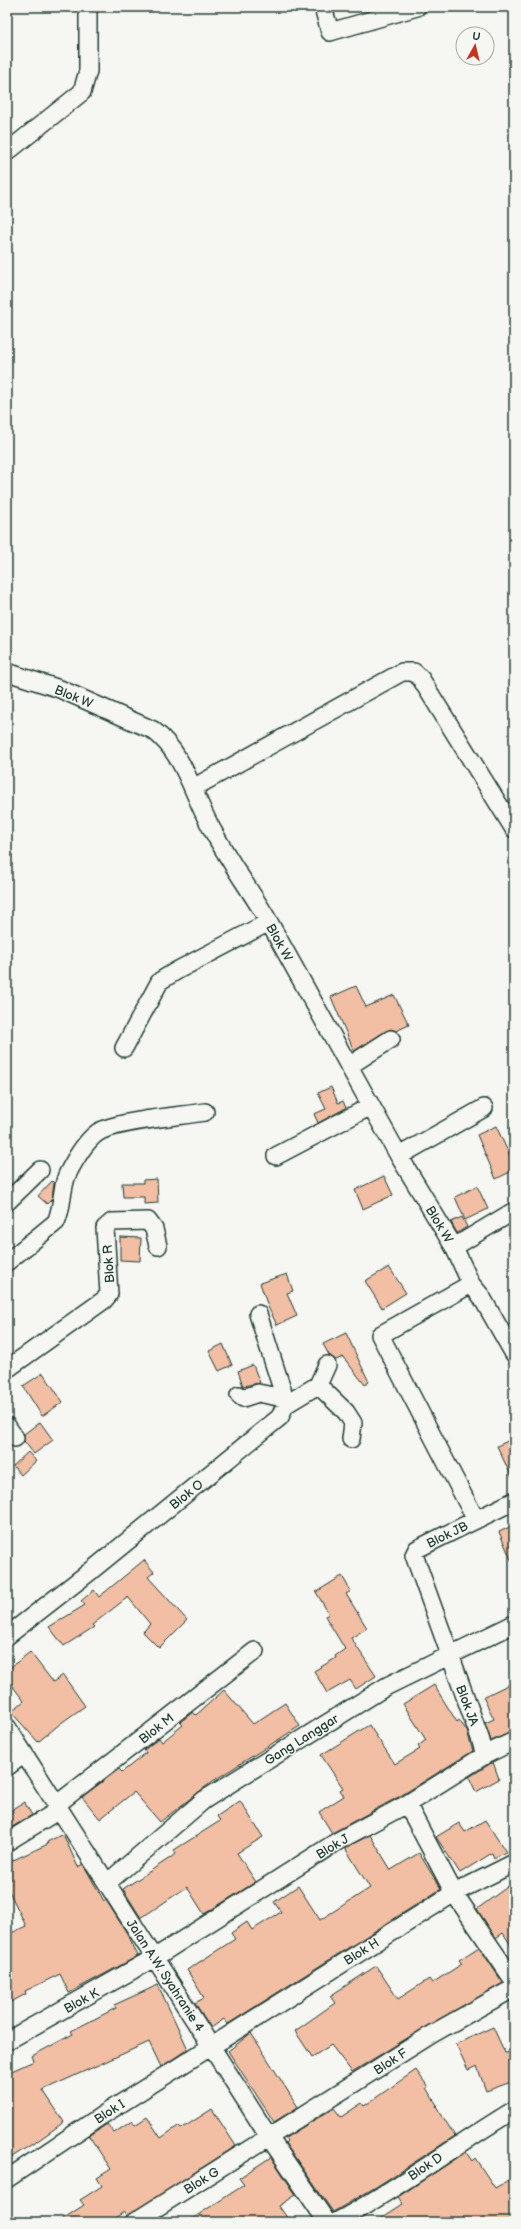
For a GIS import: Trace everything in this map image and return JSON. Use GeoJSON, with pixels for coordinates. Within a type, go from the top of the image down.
{"type":"FeatureCollection","features":[{"type":"Feature","properties":{"kind":"street"},"geometry":{"type":"LineString","coordinates":[[7,152],[82,92],[88,70],[88,7]]}},
{"type":"Feature","properties":{"kind":"street"},"geometry":{"type":"LineString","coordinates":[[323,7],[330,32],[417,7]]}},
{"type":"Feature","properties":{"kind":"street","name":"Blok W"},"geometry":{"type":"LineString","coordinates":[[7,672],[60,688],[153,730],[166,740],[177,754],[210,826],[228,858],[253,894],[399,1156],[454,1246],[476,1290]]}},
{"type":"Feature","properties":{"kind":"street"},"geometry":{"type":"LineString","coordinates":[[193,788],[402,672],[414,672],[421,679],[514,829]]}},
{"type":"Feature","properties":{"kind":"street"},"geometry":{"type":"LineString","coordinates":[[124,1048],[160,981],[269,922]]}},
{"type":"Feature","properties":{"kind":"street"},"geometry":{"type":"LineString","coordinates":[[349,1066],[391,1039]]}},
{"type":"Feature","properties":{"kind":"street"},"geometry":{"type":"LineString","coordinates":[[276,1156],[371,1106]]}},
{"type":"Feature","properties":{"kind":"street"},"geometry":{"type":"LineString","coordinates":[[399,1156],[484,1108]]}},
{"type":"Feature","properties":{"kind":"street"},"geometry":{"type":"LineString","coordinates":[[7,1262],[56,1222],[60,1213],[66,1177],[72,1164],[97,1133],[112,1126],[205,1112]]}},
{"type":"Feature","properties":{"kind":"street"},"geometry":{"type":"LineString","coordinates":[[7,1202],[40,1170]]}},
{"type":"Feature","properties":{"kind":"street"},"geometry":{"type":"LineString","coordinates":[[454,1246],[514,1211]]}},
{"type":"Feature","properties":{"kind":"street","name":"Blok R"},"geometry":{"type":"LineString","coordinates":[[7,1369],[104,1300],[109,1294],[105,1228],[108,1224],[112,1222],[148,1220],[154,1229],[158,1246]]}},
{"type":"Feature","properties":{"kind":"street"},"geometry":{"type":"LineString","coordinates":[[476,1520],[380,1335],[476,1290],[514,1354]]}},
{"type":"Feature","properties":{"kind":"street"},"geometry":{"type":"LineString","coordinates":[[258,1314],[284,1401]]}},
{"type":"Feature","properties":{"kind":"street"},"geometry":{"type":"LineString","coordinates":[[239,1395],[243,1398],[258,1393],[266,1393],[284,1401],[318,1385],[327,1365]]}},
{"type":"Feature","properties":{"kind":"street"},"geometry":{"type":"LineString","coordinates":[[318,1385],[346,1412],[353,1424],[351,1439]]}},
{"type":"Feature","properties":{"kind":"street","name":"Blok O"},"geometry":{"type":"LineString","coordinates":[[7,1636],[280,1417],[284,1401]]}},
{"type":"Feature","properties":{"kind":"street","name":"Blok JB"},"geometry":{"type":"LineString","coordinates":[[449,1656],[414,1556],[417,1549],[514,1501]]}},
{"type":"Feature","properties":{"kind":"street","name":"Gang Langgar"},"geometry":{"type":"LineString","coordinates":[[107,1883],[204,1800],[387,1686],[514,1624]]}},
{"type":"Feature","properties":{"kind":"street","name":"Blok M"},"geometry":{"type":"LineString","coordinates":[[7,1842],[57,1808],[255,1651]]}},
{"type":"Feature","properties":{"kind":"street","name":"Blok JA"},"geometry":{"type":"LineString","coordinates":[[449,1656],[480,1738],[484,1755]]}},
{"type":"Feature","properties":{"kind":"street","name":"Jalan A.W. Syahranie 4"},"geometry":{"type":"LineString","coordinates":[[7,1727],[57,1808],[107,1883],[269,2137],[327,2222]]}},
{"type":"Feature","properties":{"kind":"street","name":"Blok J"},"geometry":{"type":"LineString","coordinates":[[154,1958],[338,1841],[407,1804],[484,1755],[514,1741]]}},
{"type":"Feature","properties":{"kind":"street"},"geometry":{"type":"LineString","coordinates":[[7,1767],[24,1754]]}},
{"type":"Feature","properties":{"kind":"street"},"geometry":{"type":"LineString","coordinates":[[407,1804],[454,1893],[514,1981]]}},
{"type":"Feature","properties":{"kind":"street","name":"Blok H"},"geometry":{"type":"LineString","coordinates":[[212,2046],[454,1893],[514,1863]]}},
{"type":"Feature","properties":{"kind":"street","name":"Blok K"},"geometry":{"type":"LineString","coordinates":[[7,2040],[154,1958]]}},
{"type":"Feature","properties":{"kind":"street","name":"Blok F"},"geometry":{"type":"LineString","coordinates":[[269,2137],[432,2034],[514,1988]]}},
{"type":"Feature","properties":{"kind":"street","name":"Blok I"},"geometry":{"type":"LineString","coordinates":[[7,2179],[212,2046]]}},
{"type":"Feature","properties":{"kind":"street","name":"Blok D"},"geometry":{"type":"LineString","coordinates":[[336,2222],[363,2207],[465,2139],[514,2110]]}},
{"type":"Feature","properties":{"kind":"street","name":"Blok G"},"geometry":{"type":"LineString","coordinates":[[134,2222],[269,2137]]}},
{"type":"Feature","properties":{"kind":"building"},"geometry":{"type":"Polygon","coordinates":[[[356,986],[366,1007],[394,995],[409,1025],[396,1031],[391,1029],[386,1031],[354,1051],[331,997],[356,986]]]}},
{"type":"Feature","properties":{"kind":"building"},"geometry":{"type":"Polygon","coordinates":[[[331,1087],[338,1103],[343,1101],[346,1108],[318,1123],[314,1114],[326,1109],[318,1093],[331,1087]]]}},
{"type":"Feature","properties":{"kind":"building"},"geometry":{"type":"Polygon","coordinates":[[[496,1126],[510,1156],[514,1154],[514,1170],[496,1179],[477,1135],[496,1126]]]}},
{"type":"Feature","properties":{"kind":"building"},"geometry":{"type":"Polygon","coordinates":[[[384,1176],[393,1195],[363,1209],[355,1190],[384,1176]]]}},
{"type":"Feature","properties":{"kind":"building"},"geometry":{"type":"Polygon","coordinates":[[[157,1179],[158,1203],[144,1204],[144,1197],[123,1197],[122,1183],[143,1183],[143,1180],[157,1179]]]}},
{"type":"Feature","properties":{"kind":"building"},"geometry":{"type":"Polygon","coordinates":[[[52,1181],[54,1183],[52,1199],[47,1204],[38,1196],[52,1181]]]}},
{"type":"Feature","properties":{"kind":"building"},"geometry":{"type":"Polygon","coordinates":[[[477,1186],[488,1209],[465,1220],[455,1197],[477,1186]]]}},
{"type":"Feature","properties":{"kind":"building"},"geometry":{"type":"Polygon","coordinates":[[[462,1217],[467,1227],[457,1233],[451,1222],[462,1217]]]}},
{"type":"Feature","properties":{"kind":"building"},"geometry":{"type":"Polygon","coordinates":[[[120,1237],[141,1238],[140,1261],[120,1260],[120,1237]]]}},
{"type":"Feature","properties":{"kind":"building"},"geometry":{"type":"Polygon","coordinates":[[[389,1267],[406,1293],[382,1308],[365,1281],[389,1267]]]}},
{"type":"Feature","properties":{"kind":"building"},"geometry":{"type":"Polygon","coordinates":[[[287,1274],[293,1291],[287,1293],[297,1316],[277,1325],[268,1307],[260,1283],[287,1274]]]}},
{"type":"Feature","properties":{"kind":"building"},"geometry":{"type":"Polygon","coordinates":[[[346,1333],[369,1382],[365,1385],[343,1357],[336,1360],[329,1355],[323,1344],[346,1333]]]}},
{"type":"Feature","properties":{"kind":"building"},"geometry":{"type":"Polygon","coordinates":[[[223,1344],[232,1365],[219,1371],[209,1351],[223,1344]]]}},
{"type":"Feature","properties":{"kind":"building"},"geometry":{"type":"Polygon","coordinates":[[[253,1365],[260,1383],[243,1386],[238,1371],[253,1365]]]}},
{"type":"Feature","properties":{"kind":"building"},"geometry":{"type":"Polygon","coordinates":[[[43,1373],[63,1402],[42,1416],[23,1386],[43,1373]]]}},
{"type":"Feature","properties":{"kind":"building"},"geometry":{"type":"Polygon","coordinates":[[[40,1422],[53,1440],[34,1454],[24,1441],[24,1434],[40,1422]]]}},
{"type":"Feature","properties":{"kind":"building"},"geometry":{"type":"Polygon","coordinates":[[[514,1438],[514,1482],[497,1446],[514,1438]]]}},
{"type":"Feature","properties":{"kind":"building"},"geometry":{"type":"Polygon","coordinates":[[[28,1452],[36,1461],[21,1475],[13,1466],[28,1452]]]}},
{"type":"Feature","properties":{"kind":"building"},"geometry":{"type":"Polygon","coordinates":[[[514,1525],[514,1566],[499,1532],[514,1525]]]}},
{"type":"Feature","properties":{"kind":"building"},"geometry":{"type":"Polygon","coordinates":[[[144,1560],[154,1572],[148,1577],[187,1620],[159,1648],[143,1632],[150,1624],[128,1597],[92,1625],[94,1627],[64,1646],[49,1627],[85,1605],[81,1601],[94,1590],[99,1597],[144,1560]]]}},
{"type":"Feature","properties":{"kind":"building"},"geometry":{"type":"Polygon","coordinates":[[[342,1576],[351,1591],[346,1594],[367,1628],[351,1638],[376,1676],[356,1689],[350,1680],[327,1693],[314,1671],[336,1658],[335,1656],[345,1649],[325,1616],[329,1614],[316,1592],[342,1576]]]}},
{"type":"Feature","properties":{"kind":"building"},"geometry":{"type":"Polygon","coordinates":[[[30,1652],[53,1682],[63,1675],[85,1706],[38,1742],[11,1712],[24,1701],[7,1679],[7,1670],[30,1652]]]}},
{"type":"Feature","properties":{"kind":"building"},"geometry":{"type":"Polygon","coordinates":[[[514,1682],[514,1731],[491,1741],[485,1723],[494,1719],[483,1697],[514,1682]]]}},
{"type":"Feature","properties":{"kind":"building"},"geometry":{"type":"Polygon","coordinates":[[[434,1685],[457,1722],[459,1720],[467,1731],[473,1751],[402,1795],[332,1833],[319,1812],[344,1796],[340,1790],[343,1788],[321,1755],[369,1725],[395,1764],[420,1749],[418,1746],[426,1740],[403,1704],[434,1685]]]}},
{"type":"Feature","properties":{"kind":"building"},"geometry":{"type":"Polygon","coordinates":[[[224,1690],[253,1724],[285,1703],[300,1726],[213,1781],[160,1822],[134,1792],[100,1819],[82,1797],[119,1769],[122,1772],[146,1753],[144,1750],[159,1738],[162,1742],[183,1725],[180,1722],[193,1712],[196,1715],[224,1690]]]}},
{"type":"Feature","properties":{"kind":"building"},"geometry":{"type":"Polygon","coordinates":[[[493,1762],[499,1779],[476,1792],[469,1777],[493,1762]]]}},
{"type":"Feature","properties":{"kind":"building"},"geometry":{"type":"Polygon","coordinates":[[[240,1801],[263,1837],[237,1853],[256,1882],[204,1914],[187,1887],[141,1918],[123,1889],[176,1854],[174,1850],[220,1821],[217,1816],[240,1801]]]}},
{"type":"Feature","properties":{"kind":"building"},"geometry":{"type":"Polygon","coordinates":[[[24,1802],[32,1815],[7,1830],[7,1816],[13,1812],[12,1810],[24,1802]]]}},
{"type":"Feature","properties":{"kind":"building"},"geometry":{"type":"Polygon","coordinates":[[[485,1820],[506,1852],[494,1858],[492,1853],[460,1873],[436,1837],[459,1823],[465,1832],[485,1820]]]}},
{"type":"Feature","properties":{"kind":"building"},"geometry":{"type":"Polygon","coordinates":[[[63,1834],[78,1867],[83,1864],[104,1901],[106,1900],[128,1935],[138,1956],[69,1993],[60,1974],[25,1991],[26,1994],[7,2004],[7,1935],[26,1926],[7,1887],[7,1863],[48,1844],[47,1842],[63,1834]]]}},
{"type":"Feature","properties":{"kind":"building"},"geometry":{"type":"Polygon","coordinates":[[[370,1835],[391,1870],[419,1853],[441,1889],[228,2024],[224,2019],[211,2028],[195,2003],[204,1998],[187,1970],[235,1939],[231,1933],[247,1922],[252,1930],[281,1912],[274,1902],[298,1886],[320,1920],[370,1888],[345,1848],[370,1835]]]}},
{"type":"Feature","properties":{"kind":"building"},"geometry":{"type":"Polygon","coordinates":[[[514,1882],[514,1950],[503,1933],[496,1938],[477,1909],[514,1882]]]}},
{"type":"Feature","properties":{"kind":"building"},"geometry":{"type":"Polygon","coordinates":[[[479,1947],[503,1983],[427,2026],[352,2072],[331,2045],[312,2057],[295,2031],[335,2003],[330,1996],[376,1966],[398,1999],[429,1979],[432,1983],[462,1964],[459,1960],[479,1947]]]}},
{"type":"Feature","properties":{"kind":"building"},"geometry":{"type":"Polygon","coordinates":[[[158,1985],[188,2049],[161,2067],[149,2042],[43,2090],[64,2122],[7,2160],[7,2073],[34,2061],[32,2056],[73,2034],[71,2031],[116,2008],[114,2005],[158,1985]]]}},
{"type":"Feature","properties":{"kind":"building"},"geometry":{"type":"Polygon","coordinates":[[[493,2027],[505,2053],[514,2052],[514,2081],[486,2091],[477,2066],[468,2070],[456,2044],[493,2027]]]}},
{"type":"Feature","properties":{"kind":"building"},"geometry":{"type":"Polygon","coordinates":[[[251,2033],[298,2107],[274,2122],[228,2051],[251,2033]]]}},
{"type":"Feature","properties":{"kind":"building"},"geometry":{"type":"Polygon","coordinates":[[[416,2070],[428,2087],[426,2088],[455,2136],[376,2187],[333,2212],[285,2143],[287,2141],[285,2138],[334,2108],[341,2117],[362,2103],[364,2106],[416,2070]]]}},
{"type":"Feature","properties":{"kind":"building"},"geometry":{"type":"Polygon","coordinates":[[[212,2109],[236,2146],[127,2216],[124,2212],[109,2222],[58,2222],[84,2205],[80,2200],[102,2186],[97,2178],[111,2169],[89,2136],[107,2124],[114,2133],[132,2121],[135,2125],[147,2117],[161,2138],[178,2126],[181,2129],[212,2109]]]}},
{"type":"Feature","properties":{"kind":"building"},"geometry":{"type":"Polygon","coordinates":[[[466,2152],[472,2161],[475,2158],[495,2188],[514,2177],[514,2222],[375,2222],[403,2204],[398,2197],[466,2152]]]}},
{"type":"Feature","properties":{"kind":"building"},"geometry":{"type":"Polygon","coordinates":[[[271,2157],[296,2195],[279,2206],[290,2222],[187,2222],[244,2185],[239,2178],[271,2157]]]}}]}
